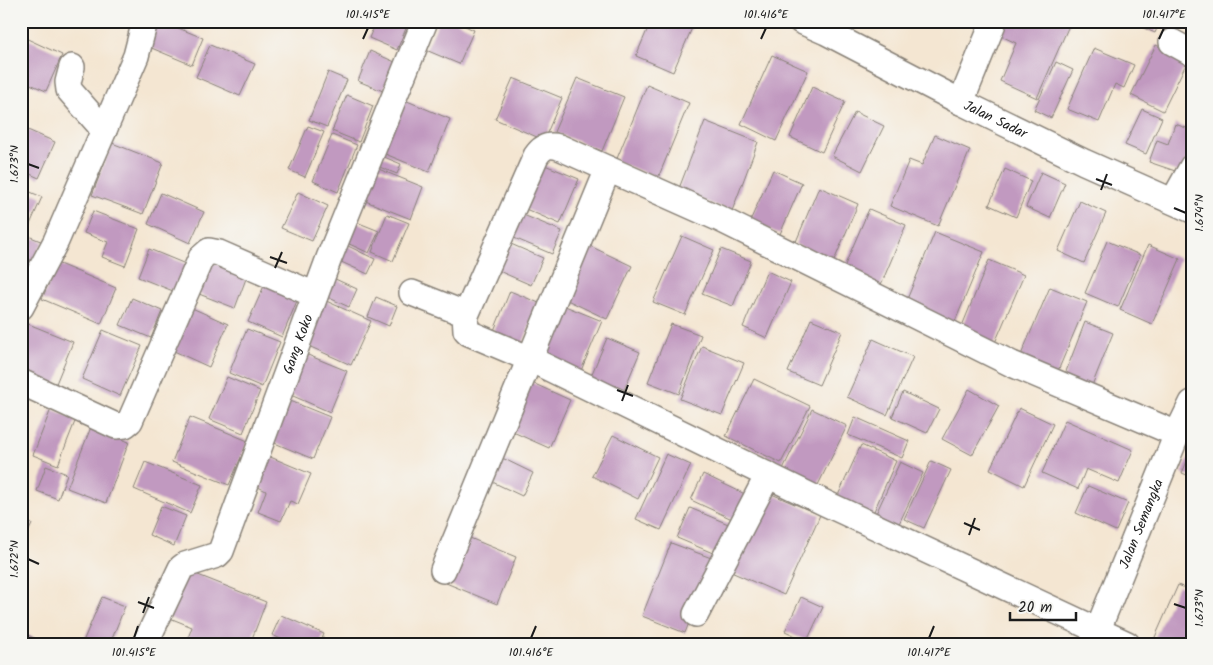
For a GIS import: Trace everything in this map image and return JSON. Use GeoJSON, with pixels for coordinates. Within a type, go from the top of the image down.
{"type":"FeatureCollection","features":[{"type":"Feature","properties":{"kind":"street"},"geometry":{"type":"LineString","coordinates":[[21,307],[56,241],[136,56],[145,21]]}},
{"type":"Feature","properties":{"kind":"street","name":"Gang Koko"},"geometry":{"type":"LineString","coordinates":[[145,644],[182,568],[185,565],[217,554],[221,550],[315,295],[425,21]]}},
{"type":"Feature","properties":{"kind":"street","name":"Jalan Sadar"},"geometry":{"type":"LineString","coordinates":[[801,21],[1084,162],[1182,205]]}},
{"type":"Feature","properties":{"kind":"street"},"geometry":{"type":"LineString","coordinates":[[961,102],[994,21]]}},
{"type":"Feature","properties":{"kind":"street"},"geometry":{"type":"LineString","coordinates":[[72,67],[68,82],[69,90],[104,130]]}},
{"type":"Feature","properties":{"kind":"street"},"geometry":{"type":"LineString","coordinates":[[1127,644],[1095,636],[530,358],[466,330],[466,316],[540,150],[545,146],[559,147],[718,218],[1012,364],[1177,434]]}},
{"type":"Feature","properties":{"kind":"street"},"geometry":{"type":"LineString","coordinates":[[1182,205],[1192,167]]}},
{"type":"Feature","properties":{"kind":"street"},"geometry":{"type":"LineString","coordinates":[[443,570],[608,169]]}},
{"type":"Feature","properties":{"kind":"street"},"geometry":{"type":"LineString","coordinates":[[21,382],[116,426],[125,426],[130,421],[201,258],[209,251],[219,253],[315,295]]}},
{"type":"Feature","properties":{"kind":"street"},"geometry":{"type":"LineString","coordinates":[[412,293],[466,316]]}},
{"type":"Feature","properties":{"kind":"street","name":"Jalan Semangka"},"geometry":{"type":"LineString","coordinates":[[1095,636],[1177,434],[1192,403]]}},
{"type":"Feature","properties":{"kind":"street"},"geometry":{"type":"LineString","coordinates":[[696,614],[768,475]]}},
{"type":"Feature","properties":{"kind":"building"},"geometry":{"type":"Polygon","coordinates":[[[151,21],[161,21],[203,38],[192,65],[142,44],[151,21]]]}},
{"type":"Feature","properties":{"kind":"building"},"geometry":{"type":"Polygon","coordinates":[[[376,21],[409,21],[397,50],[369,38],[376,21]]]}},
{"type":"Feature","properties":{"kind":"building"},"geometry":{"type":"Polygon","coordinates":[[[439,21],[454,21],[474,30],[459,64],[426,50],[439,21]]]}},
{"type":"Feature","properties":{"kind":"building"},"geometry":{"type":"Polygon","coordinates":[[[651,21],[695,21],[673,72],[636,56],[651,21]]]}},
{"type":"Feature","properties":{"kind":"building"},"geometry":{"type":"Polygon","coordinates":[[[1005,21],[1071,21],[1037,98],[1000,81],[1016,43],[999,35],[1005,21]]]}},
{"type":"Feature","properties":{"kind":"building"},"geometry":{"type":"Polygon","coordinates":[[[1128,21],[1160,21],[1155,33],[1128,21]]]}},
{"type":"Feature","properties":{"kind":"building"},"geometry":{"type":"Polygon","coordinates":[[[21,36],[62,55],[46,91],[21,80],[21,36]]]}},
{"type":"Feature","properties":{"kind":"building"},"geometry":{"type":"Polygon","coordinates":[[[210,45],[255,64],[240,96],[196,77],[210,45]]]}},
{"type":"Feature","properties":{"kind":"building"},"geometry":{"type":"Polygon","coordinates":[[[1156,45],[1188,60],[1163,111],[1131,95],[1156,45]]]}},
{"type":"Feature","properties":{"kind":"building"},"geometry":{"type":"Polygon","coordinates":[[[1094,48],[1134,65],[1124,88],[1115,84],[1099,122],[1067,109],[1094,48]]]}},
{"type":"Feature","properties":{"kind":"building"},"geometry":{"type":"Polygon","coordinates":[[[370,51],[395,62],[383,91],[358,81],[370,51]]]}},
{"type":"Feature","properties":{"kind":"building"},"geometry":{"type":"Polygon","coordinates":[[[772,55],[808,71],[776,141],[741,124],[772,55]]]}},
{"type":"Feature","properties":{"kind":"building"},"geometry":{"type":"Polygon","coordinates":[[[1056,62],[1073,70],[1051,118],[1034,110],[1056,62]]]}},
{"type":"Feature","properties":{"kind":"building"},"geometry":{"type":"Polygon","coordinates":[[[328,72],[347,80],[327,127],[309,120],[328,72]]]}},
{"type":"Feature","properties":{"kind":"building"},"geometry":{"type":"Polygon","coordinates":[[[513,78],[562,98],[544,140],[495,119],[513,78]]]}},
{"type":"Feature","properties":{"kind":"building"},"geometry":{"type":"Polygon","coordinates":[[[577,78],[624,97],[602,151],[554,132],[577,78]]]}},
{"type":"Feature","properties":{"kind":"building"},"geometry":{"type":"Polygon","coordinates":[[[647,85],[689,103],[658,178],[616,161],[647,85]]]}},
{"type":"Feature","properties":{"kind":"building"},"geometry":{"type":"Polygon","coordinates":[[[812,87],[845,102],[822,152],[790,137],[812,87]]]}},
{"type":"Feature","properties":{"kind":"building"},"geometry":{"type":"Polygon","coordinates":[[[347,95],[373,106],[359,142],[332,131],[347,95]]]}},
{"type":"Feature","properties":{"kind":"building"},"geometry":{"type":"Polygon","coordinates":[[[400,98],[450,119],[429,172],[378,151],[400,98]]]}},
{"type":"Feature","properties":{"kind":"building"},"geometry":{"type":"Polygon","coordinates":[[[1142,109],[1162,118],[1146,154],[1125,145],[1142,109]]]}},
{"type":"Feature","properties":{"kind":"building"},"geometry":{"type":"Polygon","coordinates":[[[855,112],[884,126],[862,171],[832,156],[855,112]]]}},
{"type":"Feature","properties":{"kind":"building"},"geometry":{"type":"Polygon","coordinates":[[[705,121],[758,142],[732,211],[678,191],[705,121]]]}},
{"type":"Feature","properties":{"kind":"building"},"geometry":{"type":"Polygon","coordinates":[[[1175,124],[1192,130],[1192,143],[1181,173],[1149,162],[1157,140],[1168,144],[1175,124]]]}},
{"type":"Feature","properties":{"kind":"building"},"geometry":{"type":"Polygon","coordinates":[[[308,126],[324,132],[305,177],[289,170],[308,126]]]}},
{"type":"Feature","properties":{"kind":"building"},"geometry":{"type":"Polygon","coordinates":[[[21,127],[55,142],[39,178],[21,170],[21,127]]]}},
{"type":"Feature","properties":{"kind":"building"},"geometry":{"type":"Polygon","coordinates":[[[332,135],[357,145],[338,192],[313,181],[332,135]]]}},
{"type":"Feature","properties":{"kind":"building"},"geometry":{"type":"Polygon","coordinates":[[[935,135],[970,150],[938,226],[890,206],[909,160],[922,165],[935,135]]]}},
{"type":"Feature","properties":{"kind":"building"},"geometry":{"type":"Polygon","coordinates":[[[112,143],[163,163],[143,214],[92,195],[112,143]]]}},
{"type":"Feature","properties":{"kind":"building"},"geometry":{"type":"Polygon","coordinates":[[[377,154],[401,164],[397,174],[372,164],[377,154]]]}},
{"type":"Feature","properties":{"kind":"building"},"geometry":{"type":"Polygon","coordinates":[[[540,163],[579,179],[560,224],[521,207],[540,163]]]}},
{"type":"Feature","properties":{"kind":"building"},"geometry":{"type":"Polygon","coordinates":[[[376,168],[423,187],[411,219],[363,200],[376,168]]]}},
{"type":"Feature","properties":{"kind":"building"},"geometry":{"type":"Polygon","coordinates":[[[1005,169],[1031,181],[1016,217],[989,205],[1005,169]]]}},
{"type":"Feature","properties":{"kind":"building"},"geometry":{"type":"Polygon","coordinates":[[[773,170],[802,183],[780,234],[750,221],[773,170]]]}},
{"type":"Feature","properties":{"kind":"building"},"geometry":{"type":"Polygon","coordinates":[[[1041,172],[1065,183],[1050,218],[1026,207],[1041,172]]]}},
{"type":"Feature","properties":{"kind":"building"},"geometry":{"type":"Polygon","coordinates":[[[819,187],[858,204],[834,261],[795,244],[819,187]]]}},
{"type":"Feature","properties":{"kind":"building"},"geometry":{"type":"Polygon","coordinates":[[[21,188],[42,197],[28,229],[21,226],[21,188]]]}},
{"type":"Feature","properties":{"kind":"building"},"geometry":{"type":"Polygon","coordinates":[[[298,192],[328,206],[312,241],[281,228],[298,192]]]}},
{"type":"Feature","properties":{"kind":"building"},"geometry":{"type":"Polygon","coordinates":[[[161,193],[204,212],[190,243],[148,224],[161,193]]]}},
{"type":"Feature","properties":{"kind":"building"},"geometry":{"type":"Polygon","coordinates":[[[1080,201],[1106,213],[1084,263],[1058,251],[1080,201]]]}},
{"type":"Feature","properties":{"kind":"building"},"geometry":{"type":"Polygon","coordinates":[[[869,209],[906,225],[880,287],[842,272],[869,209]]]}},
{"type":"Feature","properties":{"kind":"building"},"geometry":{"type":"Polygon","coordinates":[[[93,211],[139,229],[125,266],[102,257],[108,242],[84,233],[93,211]]]}},
{"type":"Feature","properties":{"kind":"building"},"geometry":{"type":"Polygon","coordinates":[[[516,212],[562,231],[552,254],[507,235],[516,212]]]}},
{"type":"Feature","properties":{"kind":"building"},"geometry":{"type":"Polygon","coordinates":[[[387,214],[409,223],[393,261],[372,252],[387,214]]]}},
{"type":"Feature","properties":{"kind":"building"},"geometry":{"type":"Polygon","coordinates":[[[354,221],[379,231],[369,253],[345,242],[354,221]]]}},
{"type":"Feature","properties":{"kind":"building"},"geometry":{"type":"Polygon","coordinates":[[[935,232],[984,252],[954,324],[905,304],[935,232]]]}},
{"type":"Feature","properties":{"kind":"building"},"geometry":{"type":"Polygon","coordinates":[[[21,233],[43,242],[21,282],[21,233]]]}},
{"type":"Feature","properties":{"kind":"building"},"geometry":{"type":"Polygon","coordinates":[[[682,236],[714,250],[685,315],[653,302],[682,236]]]}},
{"type":"Feature","properties":{"kind":"building"},"geometry":{"type":"Polygon","coordinates":[[[504,241],[543,258],[531,285],[492,268],[504,241]]]}},
{"type":"Feature","properties":{"kind":"building"},"geometry":{"type":"Polygon","coordinates":[[[1107,241],[1140,255],[1118,307],[1085,293],[1107,241]]]}},
{"type":"Feature","properties":{"kind":"building"},"geometry":{"type":"Polygon","coordinates":[[[346,245],[375,259],[368,274],[339,261],[346,245]]]}},
{"type":"Feature","properties":{"kind":"building"},"geometry":{"type":"Polygon","coordinates":[[[1148,245],[1180,259],[1152,324],[1120,310],[1148,245]]]}},
{"type":"Feature","properties":{"kind":"building"},"geometry":{"type":"Polygon","coordinates":[[[590,246],[632,266],[607,319],[565,299],[590,246]]]}},
{"type":"Feature","properties":{"kind":"building"},"geometry":{"type":"Polygon","coordinates":[[[149,249],[188,265],[178,293],[138,277],[149,249]]]}},
{"type":"Feature","properties":{"kind":"building"},"geometry":{"type":"Polygon","coordinates":[[[721,249],[751,261],[733,306],[702,294],[721,249]]]}},
{"type":"Feature","properties":{"kind":"building"},"geometry":{"type":"Polygon","coordinates":[[[989,260],[1024,275],[994,345],[960,331],[989,260]]]}},
{"type":"Feature","properties":{"kind":"building"},"geometry":{"type":"Polygon","coordinates":[[[211,262],[247,276],[235,308],[199,294],[211,262]]]}},
{"type":"Feature","properties":{"kind":"building"},"geometry":{"type":"Polygon","coordinates":[[[57,263],[116,288],[101,324],[42,299],[57,263]]]}},
{"type":"Feature","properties":{"kind":"building"},"geometry":{"type":"Polygon","coordinates":[[[767,271],[791,282],[767,338],[743,327],[767,271]]]}},
{"type":"Feature","properties":{"kind":"building"},"geometry":{"type":"Polygon","coordinates":[[[268,277],[301,291],[282,337],[248,322],[268,277]]]}},
{"type":"Feature","properties":{"kind":"building"},"geometry":{"type":"Polygon","coordinates":[[[333,278],[357,289],[349,307],[325,296],[333,278]]]}},
{"type":"Feature","properties":{"kind":"building"},"geometry":{"type":"Polygon","coordinates":[[[1050,287],[1087,302],[1055,378],[1018,362],[1050,287]]]}},
{"type":"Feature","properties":{"kind":"building"},"geometry":{"type":"Polygon","coordinates":[[[510,291],[539,303],[520,350],[491,338],[510,291]]]}},
{"type":"Feature","properties":{"kind":"building"},"geometry":{"type":"Polygon","coordinates":[[[376,297],[397,306],[389,326],[368,317],[376,297]]]}},
{"type":"Feature","properties":{"kind":"building"},"geometry":{"type":"Polygon","coordinates":[[[132,298],[162,311],[151,338],[120,325],[132,298]]]}},
{"type":"Feature","properties":{"kind":"building"},"geometry":{"type":"Polygon","coordinates":[[[324,300],[371,321],[351,365],[304,344],[324,300]]]}},
{"type":"Feature","properties":{"kind":"building"},"geometry":{"type":"Polygon","coordinates":[[[565,306],[602,321],[580,373],[543,358],[565,306]]]}},
{"type":"Feature","properties":{"kind":"building"},"geometry":{"type":"Polygon","coordinates":[[[192,308],[228,324],[209,367],[174,351],[192,308]]]}},
{"type":"Feature","properties":{"kind":"building"},"geometry":{"type":"Polygon","coordinates":[[[811,319],[842,332],[819,385],[788,372],[811,319]]]}},
{"type":"Feature","properties":{"kind":"building"},"geometry":{"type":"Polygon","coordinates":[[[1085,322],[1113,333],[1089,393],[1062,382],[1085,322]]]}},
{"type":"Feature","properties":{"kind":"building"},"geometry":{"type":"Polygon","coordinates":[[[26,323],[73,342],[55,386],[21,371],[21,334],[26,323]]]}},
{"type":"Feature","properties":{"kind":"building"},"geometry":{"type":"Polygon","coordinates":[[[671,324],[701,335],[679,394],[648,382],[671,324]]]}},
{"type":"Feature","properties":{"kind":"building"},"geometry":{"type":"Polygon","coordinates":[[[247,329],[280,342],[262,387],[229,373],[247,329]]]}},
{"type":"Feature","properties":{"kind":"building"},"geometry":{"type":"Polygon","coordinates":[[[103,330],[142,346],[120,396],[82,379],[103,330]]]}},
{"type":"Feature","properties":{"kind":"building"},"geometry":{"type":"Polygon","coordinates":[[[607,338],[640,352],[621,397],[588,383],[607,338]]]}},
{"type":"Feature","properties":{"kind":"building"},"geometry":{"type":"Polygon","coordinates":[[[873,339],[913,357],[887,415],[847,397],[873,339]]]}},
{"type":"Feature","properties":{"kind":"building"},"geometry":{"type":"Polygon","coordinates":[[[702,346],[744,363],[722,415],[680,399],[702,346]]]}},
{"type":"Feature","properties":{"kind":"building"},"geometry":{"type":"Polygon","coordinates":[[[303,353],[347,371],[330,412],[286,393],[303,353]]]}},
{"type":"Feature","properties":{"kind":"building"},"geometry":{"type":"Polygon","coordinates":[[[227,377],[260,391],[243,433],[209,419],[227,377]]]}},
{"type":"Feature","properties":{"kind":"building"},"geometry":{"type":"Polygon","coordinates":[[[754,379],[810,406],[781,463],[726,436],[754,379]]]}},
{"type":"Feature","properties":{"kind":"building"},"geometry":{"type":"Polygon","coordinates":[[[526,380],[570,400],[549,448],[504,428],[526,380]]]}},
{"type":"Feature","properties":{"kind":"building"},"geometry":{"type":"Polygon","coordinates":[[[969,389],[999,406],[972,455],[942,439],[969,389]]]}},
{"type":"Feature","properties":{"kind":"building"},"geometry":{"type":"Polygon","coordinates":[[[903,392],[939,409],[927,433],[892,417],[903,392]]]}},
{"type":"Feature","properties":{"kind":"building"},"geometry":{"type":"Polygon","coordinates":[[[283,398],[330,417],[313,459],[265,439],[283,398]]]}},
{"type":"Feature","properties":{"kind":"building"},"geometry":{"type":"Polygon","coordinates":[[[1019,408],[1053,424],[1024,486],[990,469],[1019,408]]]}},
{"type":"Feature","properties":{"kind":"building"},"geometry":{"type":"Polygon","coordinates":[[[51,409],[76,419],[58,465],[33,455],[51,409]]]}},
{"type":"Feature","properties":{"kind":"building"},"geometry":{"type":"Polygon","coordinates":[[[812,409],[847,426],[817,487],[782,471],[812,409]]]}},
{"type":"Feature","properties":{"kind":"building"},"geometry":{"type":"Polygon","coordinates":[[[190,417],[248,441],[229,485],[172,462],[190,417]]]}},
{"type":"Feature","properties":{"kind":"building"},"geometry":{"type":"Polygon","coordinates":[[[855,417],[909,441],[902,458],[848,435],[855,417]]]}},
{"type":"Feature","properties":{"kind":"building"},"geometry":{"type":"Polygon","coordinates":[[[1065,420],[1133,450],[1119,483],[1086,469],[1078,489],[1042,473],[1065,420]]]}},
{"type":"Feature","properties":{"kind":"building"},"geometry":{"type":"Polygon","coordinates":[[[91,427],[129,442],[106,503],[67,488],[91,427]]]}},
{"type":"Feature","properties":{"kind":"building"},"geometry":{"type":"Polygon","coordinates":[[[613,435],[658,457],[638,499],[592,476],[613,435]]]}},
{"type":"Feature","properties":{"kind":"building"},"geometry":{"type":"Polygon","coordinates":[[[861,445],[896,461],[871,518],[835,502],[861,445]]]}},
{"type":"Feature","properties":{"kind":"building"},"geometry":{"type":"Polygon","coordinates":[[[1192,450],[1192,477],[1182,473],[1192,450]]]}},
{"type":"Feature","properties":{"kind":"building"},"geometry":{"type":"Polygon","coordinates":[[[666,454],[691,465],[661,530],[636,519],[666,454]]]}},
{"type":"Feature","properties":{"kind":"building"},"geometry":{"type":"Polygon","coordinates":[[[496,455],[533,473],[522,496],[484,478],[496,455]]]}},
{"type":"Feature","properties":{"kind":"building"},"geometry":{"type":"Polygon","coordinates":[[[268,456],[311,474],[298,504],[290,501],[281,521],[258,512],[266,491],[256,486],[268,456]]]}},
{"type":"Feature","properties":{"kind":"building"},"geometry":{"type":"Polygon","coordinates":[[[931,461],[951,470],[924,528],[904,519],[931,461]]]}},
{"type":"Feature","properties":{"kind":"building"},"geometry":{"type":"Polygon","coordinates":[[[145,462],[202,485],[190,513],[134,489],[145,462]]]}},
{"type":"Feature","properties":{"kind":"building"},"geometry":{"type":"Polygon","coordinates":[[[900,462],[923,473],[896,530],[873,520],[900,462]]]}},
{"type":"Feature","properties":{"kind":"building"},"geometry":{"type":"Polygon","coordinates":[[[46,466],[67,474],[58,499],[37,491],[46,466]]]}},
{"type":"Feature","properties":{"kind":"building"},"geometry":{"type":"Polygon","coordinates":[[[703,474],[747,495],[734,520],[691,500],[703,474]]]}},
{"type":"Feature","properties":{"kind":"building"},"geometry":{"type":"Polygon","coordinates":[[[1088,486],[1128,503],[1116,531],[1076,513],[1088,486]]]}},
{"type":"Feature","properties":{"kind":"building"},"geometry":{"type":"Polygon","coordinates":[[[767,492],[820,515],[784,595],[731,572],[767,492]]]}},
{"type":"Feature","properties":{"kind":"building"},"geometry":{"type":"Polygon","coordinates":[[[161,506],[186,516],[174,546],[149,535],[161,506]]]}},
{"type":"Feature","properties":{"kind":"building"},"geometry":{"type":"Polygon","coordinates":[[[690,508],[733,526],[720,556],[677,538],[690,508]]]}},
{"type":"Feature","properties":{"kind":"building"},"geometry":{"type":"Polygon","coordinates":[[[21,520],[32,524],[27,535],[21,533],[21,520]]]}},
{"type":"Feature","properties":{"kind":"building"},"geometry":{"type":"Polygon","coordinates":[[[465,536],[516,557],[497,604],[446,583],[465,536]]]}},
{"type":"Feature","properties":{"kind":"building"},"geometry":{"type":"Polygon","coordinates":[[[671,543],[714,559],[685,633],[642,616],[671,543]]]}},
{"type":"Feature","properties":{"kind":"building"},"geometry":{"type":"Polygon","coordinates":[[[183,569],[266,602],[250,644],[203,644],[188,638],[192,627],[165,616],[183,569]]]}},
{"type":"Feature","properties":{"kind":"building"},"geometry":{"type":"Polygon","coordinates":[[[1178,585],[1192,591],[1192,644],[1152,644],[1178,585]]]}},
{"type":"Feature","properties":{"kind":"building"},"geometry":{"type":"Polygon","coordinates":[[[102,597],[125,606],[110,644],[82,644],[102,597]]]}},
{"type":"Feature","properties":{"kind":"building"},"geometry":{"type":"Polygon","coordinates":[[[801,597],[823,607],[807,641],[785,631],[801,597]]]}},
{"type":"Feature","properties":{"kind":"building"},"geometry":{"type":"Polygon","coordinates":[[[281,615],[324,634],[320,644],[292,644],[272,635],[281,615]]]}},
{"type":"Feature","properties":{"kind":"building"},"geometry":{"type":"Polygon","coordinates":[[[21,632],[47,644],[21,644],[21,632]]]}}]}
